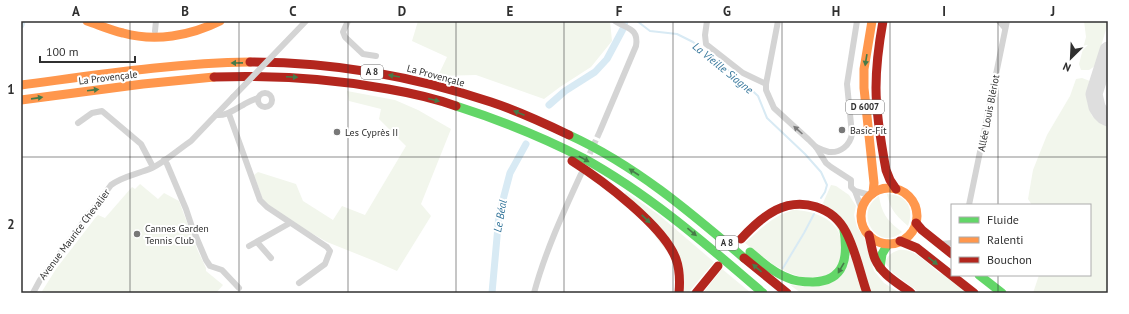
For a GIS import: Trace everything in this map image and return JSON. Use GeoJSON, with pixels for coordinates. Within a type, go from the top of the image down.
{"type":"FeatureCollection","features":[{"type":"Feature","properties":{"kind":"main road"},"geometry":{"type":"LineString","coordinates":[[87,21],[136,36],[187,29],[215,21]]}},
{"type":"Feature","properties":{"kind":"main road"},"geometry":{"type":"LineString","coordinates":[[155,34],[174,36],[188,34],[214,25],[220,21]]}},
{"type":"Feature","properties":{"kind":"main road","name":"D 6007"},"geometry":{"type":"LineString","coordinates":[[872,21],[864,68],[864,88],[874,183],[872,194]]}},
{"type":"Feature","properties":{"kind":"main road","name":"D 6007"},"geometry":{"type":"LineString","coordinates":[[883,21],[876,78],[878,114],[888,178],[896,189]]}},
{"type":"Feature","properties":{"kind":"main road"},"geometry":{"type":"LineString","coordinates":[[880,41],[889,21]]}},
{"type":"Feature","properties":{"kind":"main road","name":"La Provençale"},"geometry":{"type":"LineString","coordinates":[[21,85],[174,66],[224,63],[282,63],[319,65],[358,70],[401,77],[436,86],[514,110],[582,141],[613,158],[638,174],[704,223],[787,293]]}},
{"type":"Feature","properties":{"kind":"main road","name":"La Provençale"},"geometry":{"type":"LineString","coordinates":[[21,100],[196,79],[265,76],[304,78],[354,84],[411,94],[463,108],[511,125],[566,150],[623,182],[675,218],[763,293]]}},
{"type":"Feature","properties":{"kind":"main road"},"geometry":{"type":"LineString","coordinates":[[511,125],[588,171],[622,198],[651,225],[665,239],[675,255],[679,272],[679,293]]}},
{"type":"Feature","properties":{"kind":"main road"},"geometry":{"type":"LineString","coordinates":[[869,235],[878,242],[888,244],[900,241],[907,237],[911,233],[916,223],[917,216],[916,207],[909,196],[896,189],[882,188],[872,194],[865,202],[861,219],[869,235],[875,258],[880,268],[888,277],[911,293]]}},
{"type":"Feature","properties":{"kind":"main road"},"geometry":{"type":"LineString","coordinates":[[666,194],[710,222],[775,271],[785,277],[803,282],[815,283],[825,281],[834,277],[839,272],[843,265],[846,250],[844,230]]}},
{"type":"Feature","properties":{"kind":"main road"},"geometry":{"type":"LineString","coordinates":[[742,239],[751,228],[767,215],[783,206],[792,204],[807,204],[822,209],[836,218],[844,230],[868,293]]}},
{"type":"Feature","properties":{"kind":"main road"},"geometry":{"type":"LineString","coordinates":[[916,223],[938,244],[951,253]]}},
{"type":"Feature","properties":{"kind":"main road"},"geometry":{"type":"LineString","coordinates":[[900,241],[917,248],[951,275]]}},
{"type":"Feature","properties":{"kind":"main road"},"geometry":{"type":"LineString","coordinates":[[880,268],[882,254],[888,244]]}},
{"type":"Feature","properties":{"kind":"main road"},"geometry":{"type":"LineString","coordinates":[[696,293],[718,266]]}},
{"type":"Feature","properties":{"kind":"main road"},"geometry":{"type":"LineString","coordinates":[[952,276],[974,293]]}},
{"type":"Feature","properties":{"kind":"main road"},"geometry":{"type":"LineString","coordinates":[[980,276],[1000,291]]}},
{"type":"Feature","properties":{"kind":"street"},"geometry":{"type":"LineString","coordinates":[[155,34],[156,21]]}},
{"type":"Feature","properties":{"kind":"street","name":"Avenue Maurice Chevalier"},"geometry":{"type":"LineString","coordinates":[[34,293],[40,280],[111,185],[121,178],[153,167],[190,141],[306,21]]}},
{"type":"Feature","properties":{"kind":"street"},"geometry":{"type":"LineString","coordinates":[[348,21],[343,32],[345,37],[363,54],[376,56]]}},
{"type":"Feature","properties":{"kind":"street"},"geometry":{"type":"LineString","coordinates":[[707,21],[705,35],[706,44],[743,73],[766,84]]}},
{"type":"Feature","properties":{"kind":"street"},"geometry":{"type":"LineString","coordinates":[[778,21],[766,90],[774,108],[816,147],[826,163],[851,180],[853,189],[862,210]]}},
{"type":"Feature","properties":{"kind":"street"},"geometry":{"type":"LineString","coordinates":[[816,147],[829,152],[840,151],[850,141],[852,134],[847,84],[857,21]]}},
{"type":"Feature","properties":{"kind":"street"},"geometry":{"type":"LineString","coordinates":[[999,21],[1005,28]]}},
{"type":"Feature","properties":{"kind":"street","name":"Allée Louis Blériot"},"geometry":{"type":"LineString","coordinates":[[968,204],[1007,21]]}},
{"type":"Feature","properties":{"kind":"street"},"geometry":{"type":"LineString","coordinates":[[600,131],[637,41],[636,35],[627,27],[616,22]]}},
{"type":"Feature","properties":{"kind":"street"},"geometry":{"type":"LineString","coordinates":[[216,115],[221,116],[230,114],[243,104],[258,98],[260,94],[265,93],[271,95],[275,100],[268,110],[260,105],[258,98]]}},
{"type":"Feature","properties":{"kind":"street"},"geometry":{"type":"LineString","coordinates":[[78,123],[92,113],[102,111],[141,144],[153,167]]}},
{"type":"Feature","properties":{"kind":"street"},"geometry":{"type":"LineString","coordinates":[[230,114],[260,200],[267,208],[312,236],[330,251],[325,264],[299,283]]}},
{"type":"Feature","properties":{"kind":"street"},"geometry":{"type":"LineString","coordinates":[[164,160],[186,209],[206,260],[210,266],[222,270],[239,288]]}},
{"type":"Feature","properties":{"kind":"street"},"geometry":{"type":"LineString","coordinates":[[534,293],[556,229],[581,174]]}},
{"type":"Feature","properties":{"kind":"street"},"geometry":{"type":"LineString","coordinates":[[853,189],[872,194]]}},
{"type":"Feature","properties":{"kind":"street"},"geometry":{"type":"LineString","coordinates":[[249,246],[290,223]]}},
{"type":"Feature","properties":{"kind":"street"},"geometry":{"type":"LineString","coordinates":[[257,242],[271,258]]}},
{"type":"Feature","properties":{"kind":"street"},"geometry":{"type":"LineString","coordinates":[[938,244],[951,243]]}},
{"type":"Feature","properties":{"kind":"street"},"geometry":{"type":"LineString","coordinates":[[984,276],[1000,291]]}},
{"type":"Feature","properties":{"kind":"shaded area"},"geometry":{"type":"Polygon","coordinates":[[[418,21],[610,21],[612,41],[591,67],[544,99],[476,75],[438,76],[447,57],[412,41],[418,21]]]}},
{"type":"Feature","properties":{"kind":"shaded area"},"geometry":{"type":"Polygon","coordinates":[[[1084,21],[1108,21],[1095,66],[1089,70],[1081,70],[1079,64],[1086,37],[1084,21]]]}},
{"type":"Feature","properties":{"kind":"shaded area"},"geometry":{"type":"Polygon","coordinates":[[[1082,78],[1090,81],[1087,100],[1092,116],[1104,125],[1108,126],[1108,293],[1033,293],[1039,276],[1091,276],[1091,204],[1031,204],[1028,199],[1033,170],[1047,135],[1070,96],[1076,79],[1082,78]]]}},
{"type":"Feature","properties":{"kind":"shaded area"},"geometry":{"type":"Polygon","coordinates":[[[347,91],[395,100],[418,110],[451,129],[421,204],[431,216],[397,271],[327,242],[278,214],[263,200],[254,175],[258,172],[296,184],[303,201],[333,220],[342,206],[365,215],[406,146],[379,119],[381,109],[349,101],[347,91]]]}},
{"type":"Feature","properties":{"kind":"shaded area","name":"Cannes Garden Tennis Club"},"geometry":{"type":"Polygon","coordinates":[[[140,184],[158,199],[164,193],[179,201],[206,271],[223,285],[216,293],[41,293],[56,269],[96,217],[98,215],[105,218],[132,187],[135,189],[140,184]]]}},
{"type":"Feature","properties":{"kind":"shaded area"},"geometry":{"type":"Polygon","coordinates":[[[831,185],[836,186],[849,195],[856,206],[854,215],[857,227],[864,237],[874,271],[884,283],[900,293],[871,293],[869,286],[823,203],[831,185]]]}},
{"type":"Feature","properties":{"kind":"shaded area"},"geometry":{"type":"Polygon","coordinates":[[[626,192],[659,215],[714,262],[688,293],[683,293],[684,274],[624,195],[626,192]]]}},
{"type":"Feature","properties":{"kind":"shaded area"},"geometry":{"type":"Polygon","coordinates":[[[887,194],[899,196],[907,203],[910,213],[908,226],[894,212],[887,194]]]}},
{"type":"Feature","properties":{"kind":"shaded area"},"geometry":{"type":"Polygon","coordinates":[[[879,196],[886,217],[902,232],[893,237],[884,238],[877,234],[871,228],[868,220],[868,212],[871,203],[879,196]]]}},
{"type":"Feature","properties":{"kind":"shaded area"},"geometry":{"type":"Polygon","coordinates":[[[793,210],[800,210],[823,217],[835,226],[839,233],[842,246],[839,265],[825,276],[803,278],[787,272],[774,265],[745,243],[773,220],[793,210]]]}},
{"type":"Feature","properties":{"kind":"shaded area"},"geometry":{"type":"Polygon","coordinates":[[[899,250],[905,250],[917,255],[941,274],[943,272],[971,293],[920,293],[893,273],[886,264],[888,257],[892,253],[899,250]]]}},
{"type":"Feature","properties":{"kind":"shaded area"},"geometry":{"type":"Polygon","coordinates":[[[851,256],[864,293],[801,293],[790,285],[810,287],[851,256]]]}},
{"type":"Feature","properties":{"kind":"shaded area"},"geometry":{"type":"Polygon","coordinates":[[[722,269],[751,293],[703,293],[722,269]]]}},
{"type":"Feature","properties":{"kind":"waterway"},"geometry":{"type":"LineString","coordinates":[[21,25],[22,21]]}},
{"type":"Feature","properties":{"kind":"waterway","name":"Le Béal"},"geometry":{"type":"LineString","coordinates":[[549,105],[565,91],[595,72],[607,59],[623,29],[625,21]]}},
{"type":"Feature","properties":{"kind":"waterway","name":"La Vieille Siagne"},"geometry":{"type":"LineString","coordinates":[[637,21],[650,31],[677,34],[693,42],[758,96],[767,118],[805,154],[821,172],[827,185],[821,198]]}},
{"type":"Feature","properties":{"kind":"waterway","name":"Le Béal"},"geometry":{"type":"LineString","coordinates":[[492,293],[499,215],[510,173],[526,144]]}},
{"type":"Feature","properties":{"kind":"waterway","name":"La Vieille Siagne"},"geometry":{"type":"LineString","coordinates":[[783,268],[814,214]]}},
{"type":"Feature","properties":{"kind":"taxiway"},"geometry":{"type":"LineString","coordinates":[[1108,50],[1094,94],[1097,107],[1100,112],[1108,118]]}},
{"type":"Feature","properties":{"kind":"tunnel"},"geometry":{"type":"LineString","coordinates":[[586,162],[600,131]]}},
{"type":"Feature","properties":{"kind":"traffic: fast"},"geometry":{"type":"LineString","coordinates":[[456,106],[489,117],[536,136],[568,150],[607,172],[631,187],[676,221],[763,293]]}},
{"type":"Feature","properties":{"kind":"traffic: fast"},"geometry":{"type":"LineString","coordinates":[[569,135],[617,160],[661,190],[744,258]]}},
{"type":"Feature","properties":{"kind":"traffic: fast"},"geometry":{"type":"LineString","coordinates":[[750,252],[783,276],[797,281],[824,281],[838,272],[845,258],[844,230]]}},
{"type":"Feature","properties":{"kind":"traffic: fast"},"geometry":{"type":"LineString","coordinates":[[880,268],[882,254],[888,244]]}},
{"type":"Feature","properties":{"kind":"traffic: fast"},"geometry":{"type":"LineString","coordinates":[[980,276],[1002,293]]}},
{"type":"Feature","properties":{"kind":"traffic: slow"},"geometry":{"type":"LineString","coordinates":[[87,21],[135,36],[147,37],[185,34],[220,21]]}},
{"type":"Feature","properties":{"kind":"traffic: slow"},"geometry":{"type":"LineString","coordinates":[[872,21],[864,69],[864,88],[874,183],[873,193]]}},
{"type":"Feature","properties":{"kind":"traffic: slow"},"geometry":{"type":"LineString","coordinates":[[21,85],[164,67],[250,62]]}},
{"type":"Feature","properties":{"kind":"traffic: slow"},"geometry":{"type":"LineString","coordinates":[[21,100],[143,84],[214,77]]}},
{"type":"Feature","properties":{"kind":"traffic: slow"},"geometry":{"type":"LineString","coordinates":[[889,188],[900,190],[909,196],[915,205],[917,216],[915,227],[909,236],[900,242],[889,244],[878,242],[869,236],[863,227],[861,216],[863,205],[869,196],[878,190],[889,188]]}},
{"type":"Feature","properties":{"kind":"traffic: jam"},"geometry":{"type":"LineString","coordinates":[[883,21],[877,71],[877,108],[886,170],[896,189]]}},
{"type":"Feature","properties":{"kind":"traffic: jam"},"geometry":{"type":"LineString","coordinates":[[250,62],[342,68],[402,78],[491,102],[531,117],[569,135]]}},
{"type":"Feature","properties":{"kind":"traffic: jam"},"geometry":{"type":"LineString","coordinates":[[214,77],[258,76],[344,82],[414,94],[456,106]]}},
{"type":"Feature","properties":{"kind":"traffic: jam"},"geometry":{"type":"LineString","coordinates":[[572,161],[631,205],[659,232],[676,259],[680,285],[679,293]]}},
{"type":"Feature","properties":{"kind":"traffic: jam"},"geometry":{"type":"LineString","coordinates":[[741,239],[766,216],[776,210],[796,204],[816,207],[833,216],[846,232],[855,254],[867,293]]}},
{"type":"Feature","properties":{"kind":"traffic: jam"},"geometry":{"type":"LineString","coordinates":[[916,223],[922,230],[951,253]]}},
{"type":"Feature","properties":{"kind":"traffic: jam"},"geometry":{"type":"LineString","coordinates":[[869,235],[873,253],[878,265],[891,278],[911,293]]}},
{"type":"Feature","properties":{"kind":"traffic: jam"},"geometry":{"type":"LineString","coordinates":[[900,241],[917,248],[951,275]]}},
{"type":"Feature","properties":{"kind":"traffic: jam"},"geometry":{"type":"LineString","coordinates":[[744,258],[787,293]]}},
{"type":"Feature","properties":{"kind":"traffic: jam"},"geometry":{"type":"LineString","coordinates":[[696,293],[718,266]]}},
{"type":"Feature","properties":{"kind":"traffic: jam"},"geometry":{"type":"LineString","coordinates":[[952,276],[974,293]]}},
{"type":"Feature","properties":{"kind":"place","name":"Basic-Fit"},"geometry":{"type":"Point","coordinates":[842,130]}},
{"type":"Feature","properties":{"kind":"place","name":"Les Cyprès II"},"geometry":{"type":"Point","coordinates":[337,132]}},
{"type":"Feature","properties":{"kind":"place","name":"Cannes Garden Tennis Club"},"geometry":{"type":"Point","coordinates":[137,234]}}]}
